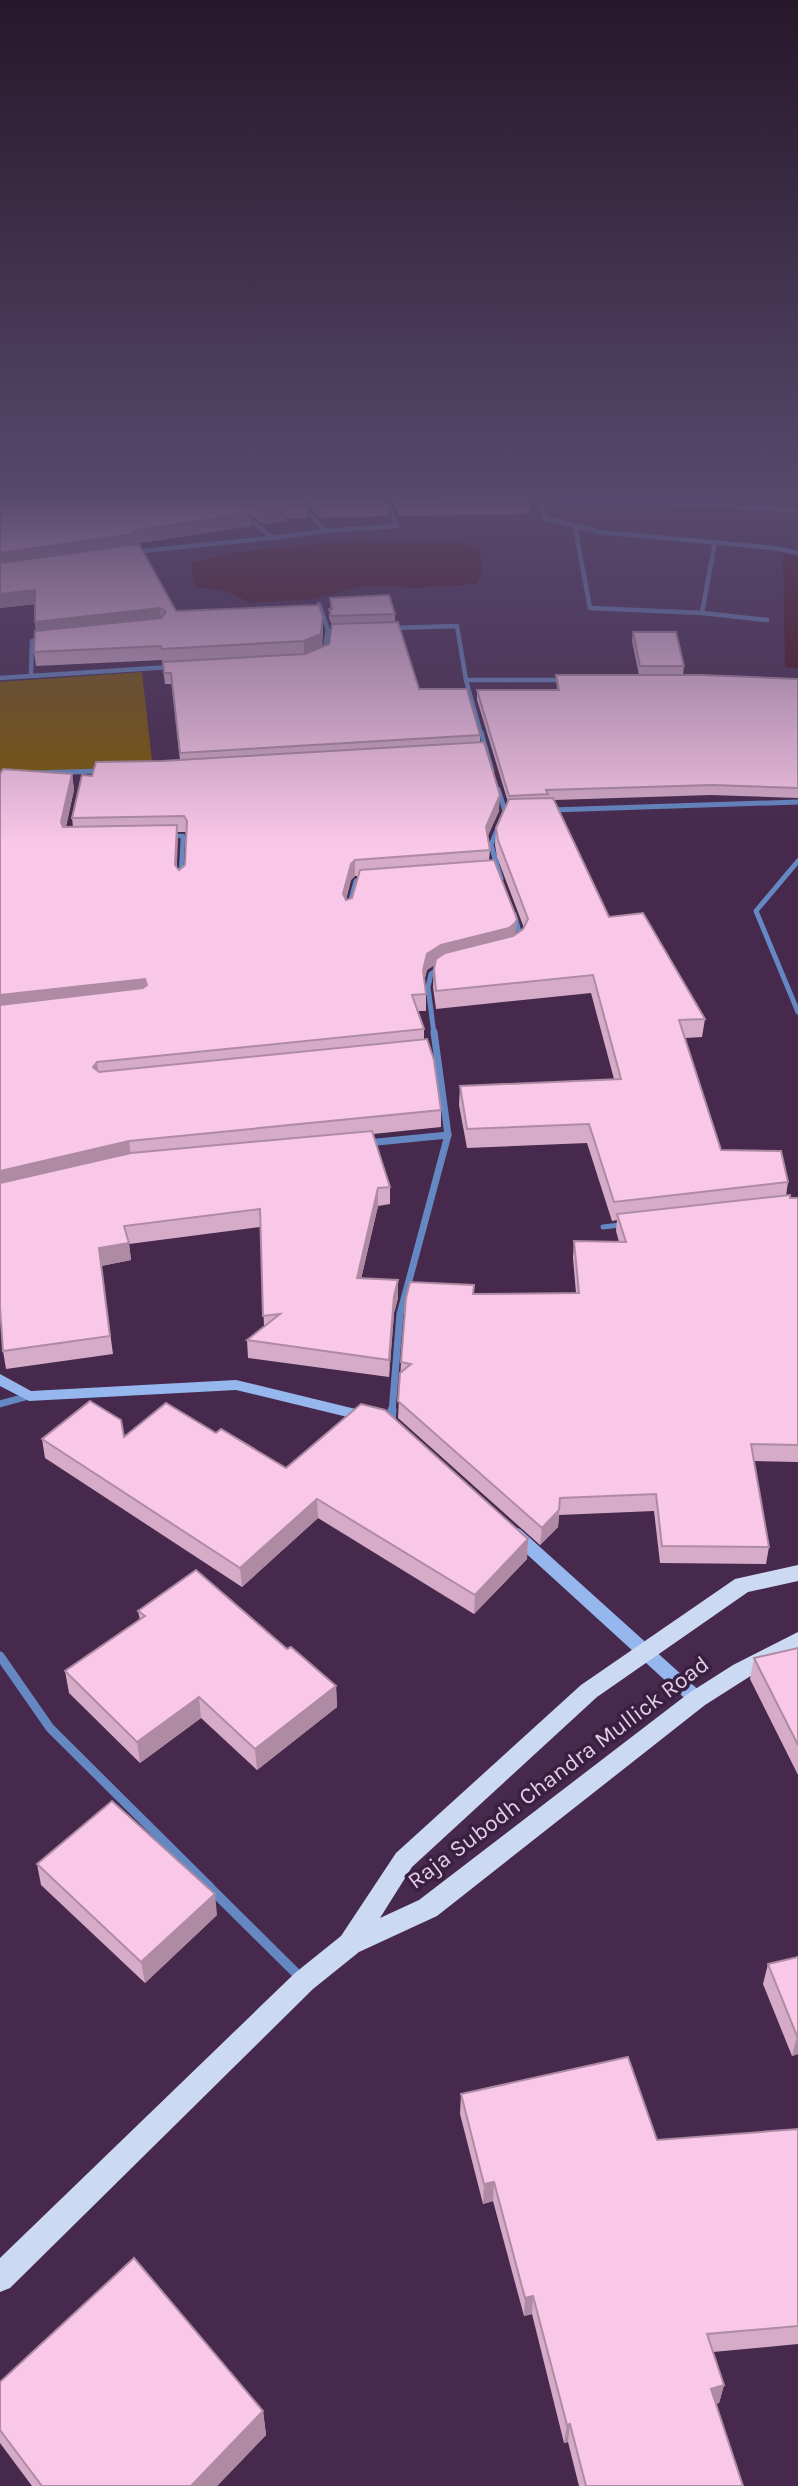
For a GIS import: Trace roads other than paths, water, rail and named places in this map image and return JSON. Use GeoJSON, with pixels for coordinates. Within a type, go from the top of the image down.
{"type":"FeatureCollection","features":[{"type":"Feature","properties":{"kind":"main road","name":"Raja Subodh Chandra Mullick Road"},"geometry":{"type":"LineString","coordinates":[[350,1944],[404,1860],[589,1691],[743,1585],[798,1573]]}},
{"type":"Feature","properties":{"kind":"main road","name":"Raja Subodh Chandra Mullick Road"},"geometry":{"type":"LineString","coordinates":[[0,2278],[304,1981],[350,1944],[428,1908],[697,1699],[741,1671],[798,1642]]}},
{"type":"Feature","properties":{"kind":"street"},"geometry":{"type":"LineString","coordinates":[[316,656],[326,652],[328,630],[321,611]]}},
{"type":"Feature","properties":{"kind":"street"},"geometry":{"type":"LineString","coordinates":[[657,611],[766,620]]}},
{"type":"Feature","properties":{"kind":"street"},"geometry":{"type":"LineString","coordinates":[[379,628],[457,626],[466,680],[505,811],[490,844],[492,858],[503,883]]}},
{"type":"Feature","properties":{"kind":"street"},"geometry":{"type":"LineString","coordinates":[[328,630],[341,630]]}},
{"type":"Feature","properties":{"kind":"street"},"geometry":{"type":"LineString","coordinates":[[31,674],[32,641],[45,640]]}},
{"type":"Feature","properties":{"kind":"street"},"geometry":{"type":"LineString","coordinates":[[0,678],[31,674],[181,667]]}},
{"type":"Feature","properties":{"kind":"street"},"geometry":{"type":"LineString","coordinates":[[466,680],[578,680]]}},
{"type":"Feature","properties":{"kind":"street"},"geometry":{"type":"LineString","coordinates":[[473,752],[486,752]]}},
{"type":"Feature","properties":{"kind":"street"},"geometry":{"type":"LineString","coordinates":[[28,773],[110,771]]}},
{"type":"Feature","properties":{"kind":"street"},"geometry":{"type":"LineString","coordinates":[[547,810],[798,802]]}},
{"type":"Feature","properties":{"kind":"street"},"geometry":{"type":"LineString","coordinates":[[505,811],[519,811]]}},
{"type":"Feature","properties":{"kind":"street"},"geometry":{"type":"LineString","coordinates":[[798,861],[756,911],[798,1012]]}},
{"type":"Feature","properties":{"kind":"street"},"geometry":{"type":"LineString","coordinates":[[486,872],[498,870]]}},
{"type":"Feature","properties":{"kind":"street"},"geometry":{"type":"LineString","coordinates":[[348,911],[356,881],[370,880]]}},
{"type":"Feature","properties":{"kind":"street"},"geometry":{"type":"LineString","coordinates":[[512,909],[522,935],[519,943]]}},
{"type":"Feature","properties":{"kind":"street"},"geometry":{"type":"LineString","coordinates":[[0,1404],[29,1396],[236,1385],[396,1428],[400,1314],[448,1135],[428,987],[431,974],[442,966]]}},
{"type":"Feature","properties":{"kind":"street"},"geometry":{"type":"LineString","coordinates":[[357,1144],[448,1135]]}},
{"type":"Feature","properties":{"kind":"street"},"geometry":{"type":"LineString","coordinates":[[0,1379],[29,1396]]}},
{"type":"Feature","properties":{"kind":"street"},"geometry":{"type":"LineString","coordinates":[[503,1523],[697,1699]]}},
{"type":"Feature","properties":{"kind":"street"},"geometry":{"type":"LineString","coordinates":[[0,1656],[50,1728],[304,1981]]}},
{"type":"Feature","properties":{"kind":"lane"},"geometry":{"type":"LineString","coordinates":[[80,785],[83,771]]}},
{"type":"Feature","properties":{"kind":"lane"},"geometry":{"type":"LineString","coordinates":[[170,836],[183,836],[181,881]]}},
{"type":"Feature","properties":{"kind":"lane"},"geometry":{"type":"LineString","coordinates":[[603,1227],[629,1224]]}}]}
